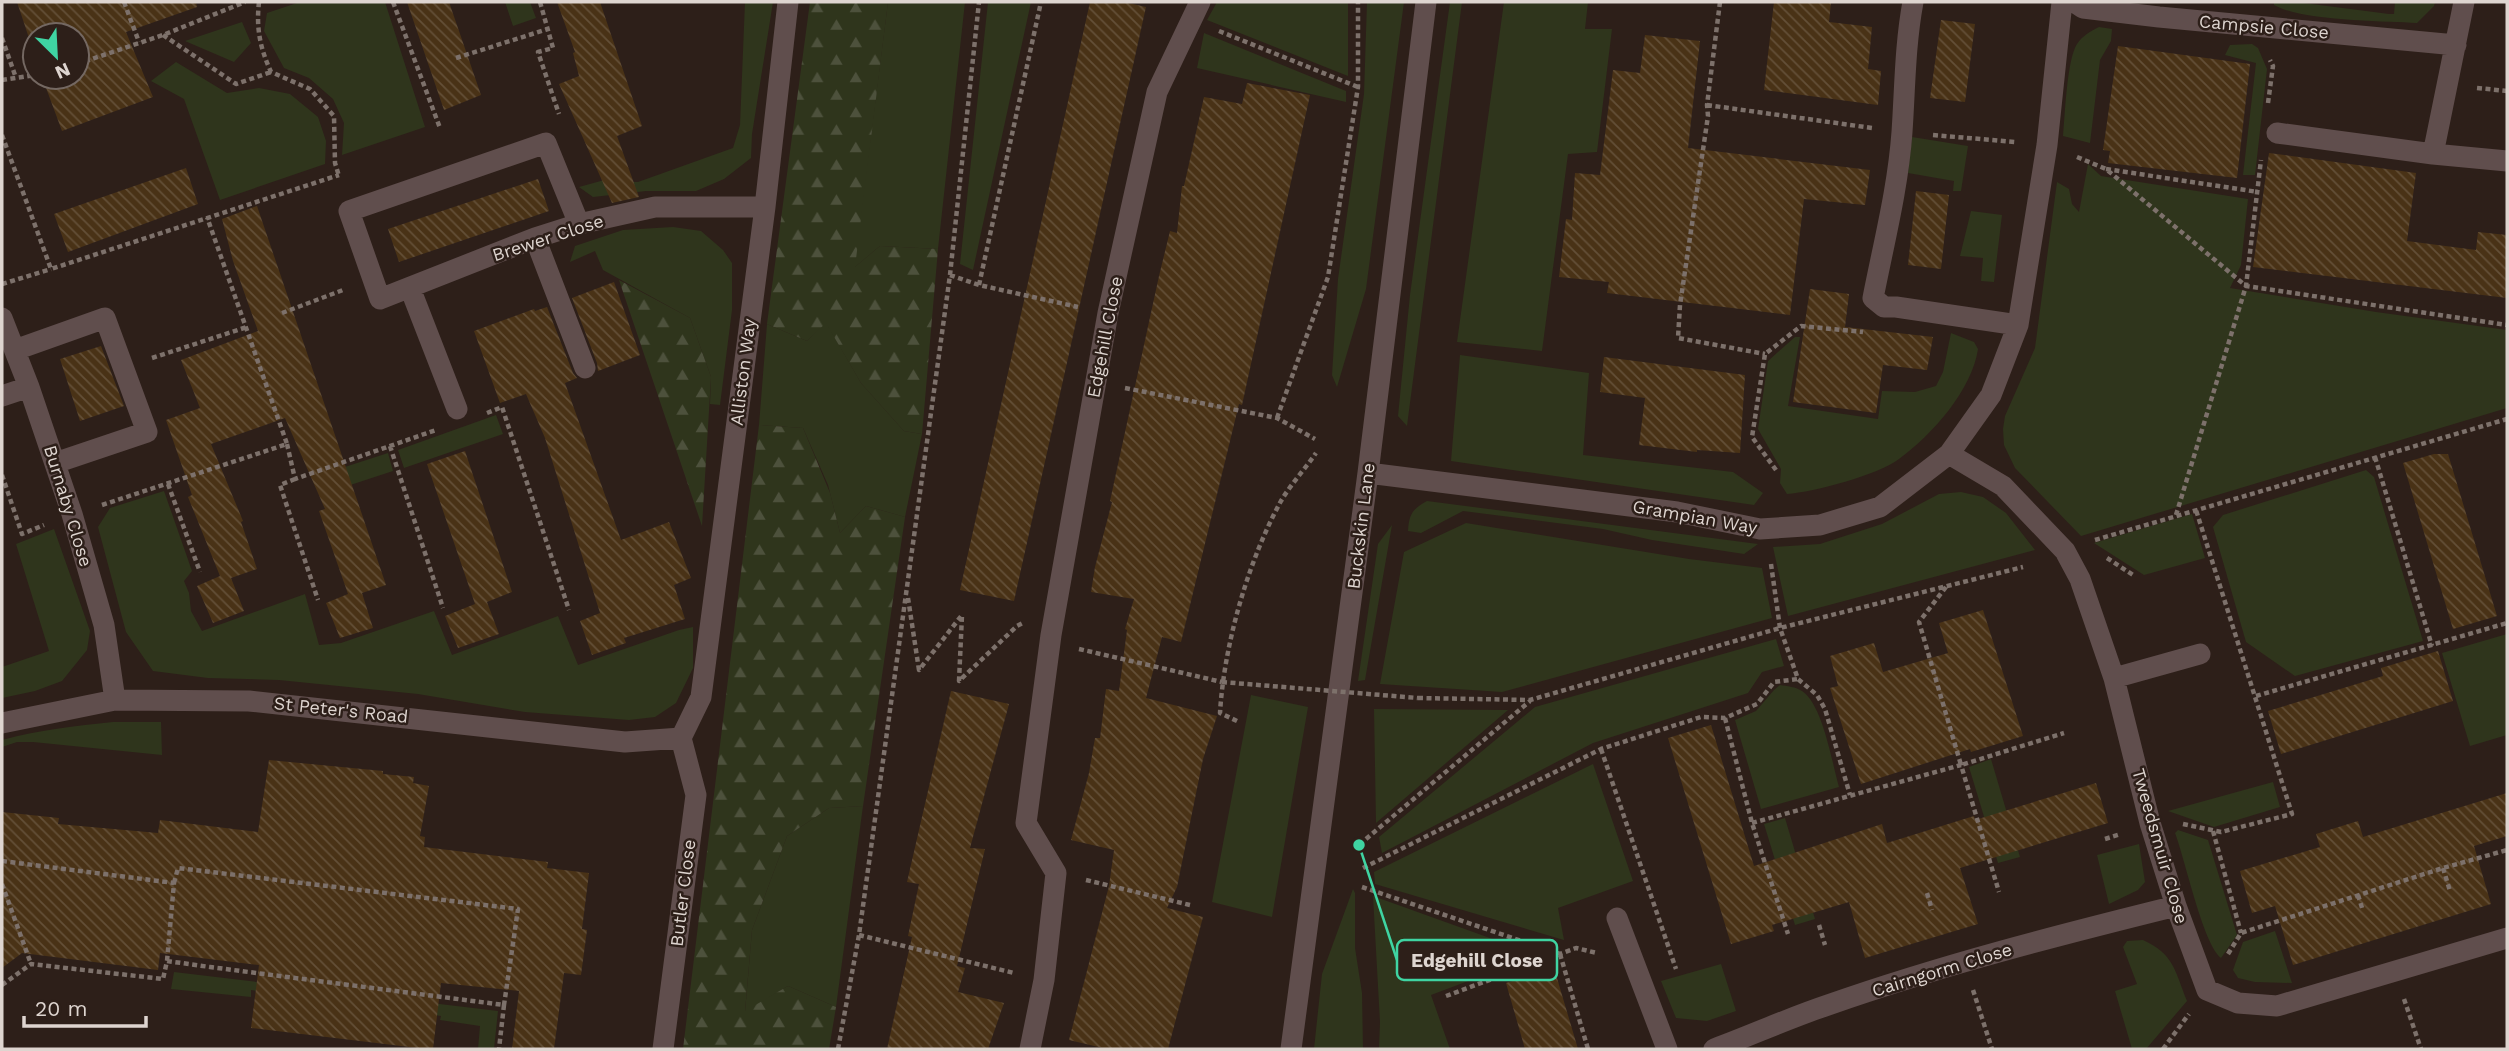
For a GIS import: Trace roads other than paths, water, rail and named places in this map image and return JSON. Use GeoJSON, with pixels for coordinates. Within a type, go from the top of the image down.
{"type":"FeatureCollection","features":[{"type":"Feature","properties":{"kind":"street","name":"Alliston Way"},"geometry":{"type":"LineString","coordinates":[[681,738],[701,697],[765,207],[788,2]]}},
{"type":"Feature","properties":{"kind":"street","name":"Buckskin Lane"},"geometry":{"type":"LineString","coordinates":[[1292,1049],[1368,473],[1426,2]]}},
{"type":"Feature","properties":{"kind":"street"},"geometry":{"type":"LineString","coordinates":[[1913,2],[1894,196],[1873,298],[1884,307],[2018,325]]}},
{"type":"Feature","properties":{"kind":"street","name":"Grampian Way"},"geometry":{"type":"LineString","coordinates":[[1368,473],[1677,512],[1760,530],[1820,525],[1880,507],[1949,454],[1991,396],[2018,325],[2047,145],[2062,2]]}},
{"type":"Feature","properties":{"kind":"street","name":"Campsie Close"},"geometry":{"type":"LineString","coordinates":[[2074,2],[2083,8],[2160,10],[2259,27],[2456,46]]}},
{"type":"Feature","properties":{"kind":"street"},"geometry":{"type":"LineString","coordinates":[[2433,154],[2463,2]]}},
{"type":"Feature","properties":{"kind":"street","name":"Edgehill Close"},"geometry":{"type":"LineString","coordinates":[[1030,1049],[1044,980],[1056,873],[1026,824],[1051,635],[1108,313],[1157,92],[1196,10]]}},
{"type":"Feature","properties":{"kind":"street"},"geometry":{"type":"LineString","coordinates":[[2272,124],[2433,154],[2507,161]]}},
{"type":"Feature","properties":{"kind":"street","name":"Brewer Close"},"geometry":{"type":"LineString","coordinates":[[579,224],[546,143],[349,211],[377,289],[410,288],[535,238],[579,224],[655,207],[765,207]]}},
{"type":"Feature","properties":{"kind":"street"},"geometry":{"type":"LineString","coordinates":[[535,238],[585,368]]}},
{"type":"Feature","properties":{"kind":"street"},"geometry":{"type":"LineString","coordinates":[[410,288],[467,412]]}},
{"type":"Feature","properties":{"kind":"street","name":"Burnaby Close"},"geometry":{"type":"LineString","coordinates":[[2,318],[55,463],[104,625],[115,699]]}},
{"type":"Feature","properties":{"kind":"street"},"geometry":{"type":"LineString","coordinates":[[15,349],[105,318],[147,432],[55,463]]}},
{"type":"Feature","properties":{"kind":"street"},"geometry":{"type":"LineString","coordinates":[[2,396],[29,387]]}},
{"type":"Feature","properties":{"kind":"street","name":"Tweedsmuir Close"},"geometry":{"type":"LineString","coordinates":[[1949,454],[2003,486],[2065,551],[2080,579],[2114,678],[2150,823],[2176,906],[2207,990],[2238,1003],[2277,1006],[2507,938]]}},
{"type":"Feature","properties":{"kind":"street"},"geometry":{"type":"LineString","coordinates":[[2114,678],[2200,654]]}},
{"type":"Feature","properties":{"kind":"street","name":"St Peter's Road"},"geometry":{"type":"LineString","coordinates":[[2,723],[115,699],[249,701],[625,742],[681,738]]}},
{"type":"Feature","properties":{"kind":"street","name":"Butler Close"},"geometry":{"type":"LineString","coordinates":[[663,1049],[696,795],[681,738]]}},
{"type":"Feature","properties":{"kind":"street","name":"Cairngorm Close"},"geometry":{"type":"LineString","coordinates":[[1714,1049],[1828,1005],[1964,962],[2176,906]]}},
{"type":"Feature","properties":{"kind":"street"},"geometry":{"type":"LineString","coordinates":[[1617,918],[1667,1049]]}},
{"type":"Feature","properties":{"kind":"place","name":"Edgehill Close"},"geometry":{"type":"Point","coordinates":[1359,845]}}]}
